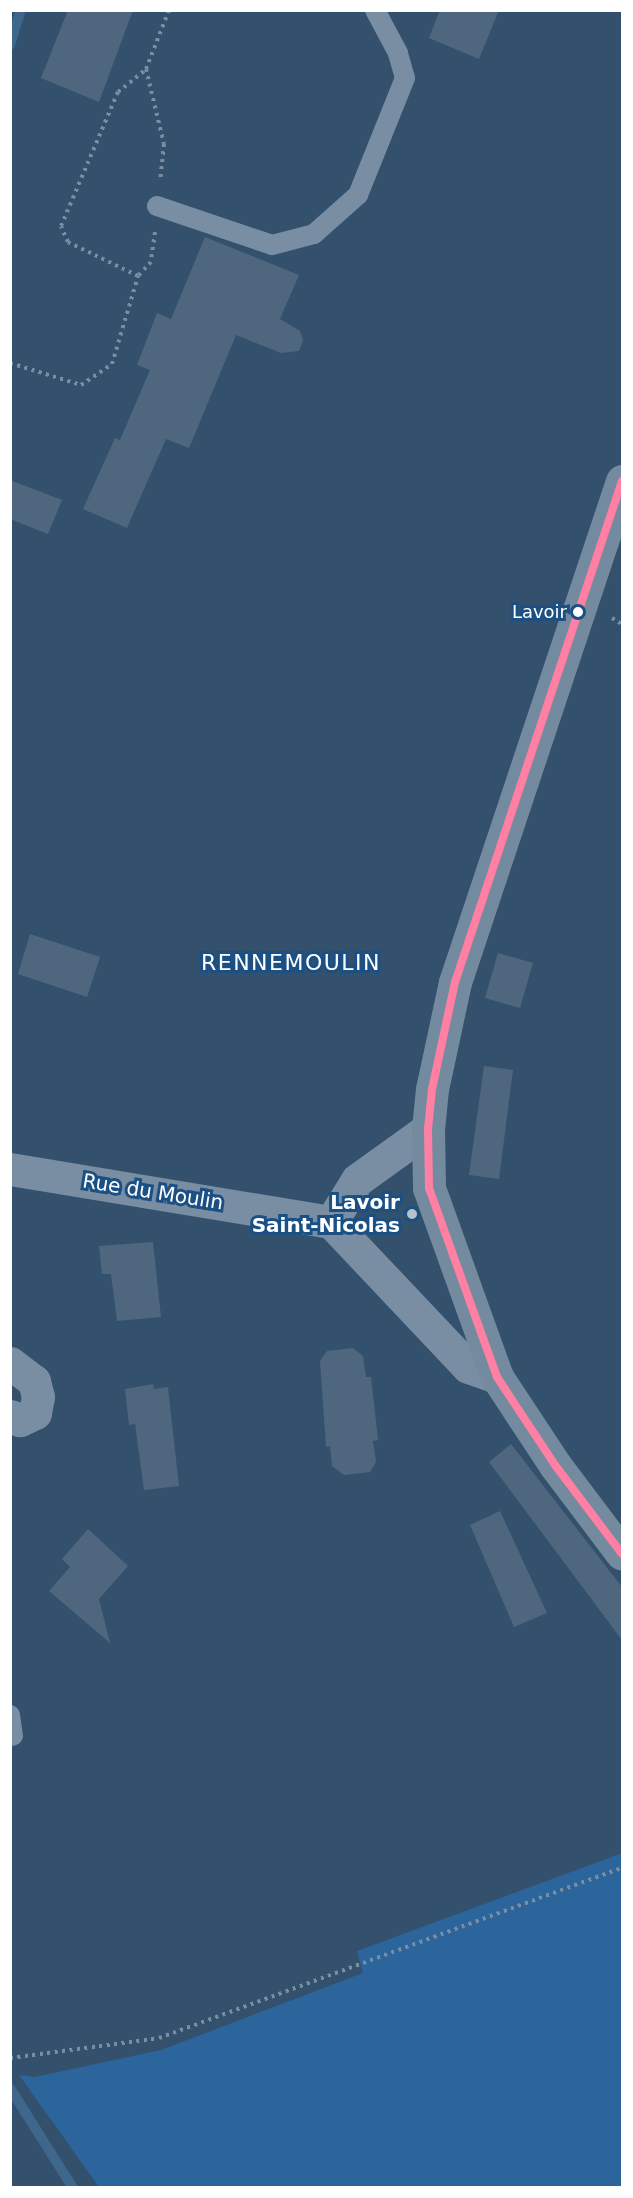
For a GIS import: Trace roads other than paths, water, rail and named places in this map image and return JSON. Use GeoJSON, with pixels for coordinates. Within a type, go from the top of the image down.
{"type":"FeatureCollection","features":[{"type":"Feature","properties":{"kind":"main road"},"geometry":{"type":"LineString","coordinates":[[622,481],[455,982],[432,1089],[428,1129],[429,1188],[497,1377],[555,1465],[622,1554]]}},
{"type":"Feature","properties":{"kind":"street"},"geometry":{"type":"LineString","coordinates":[[428,1129],[357,1180],[331,1222],[468,1367],[497,1377]]}},
{"type":"Feature","properties":{"kind":"street","name":"Rue du Moulin"},"geometry":{"type":"LineString","coordinates":[[10,1169],[331,1222]]}},
{"type":"Feature","properties":{"kind":"street"},"geometry":{"type":"LineString","coordinates":[[10,1363],[34,1381],[38,1397],[35,1413],[20,1420],[10,1416]]}},
{"type":"Feature","properties":{"kind":"lane"},"geometry":{"type":"LineString","coordinates":[[157,206],[272,244],[314,234],[358,195],[405,78],[398,53],[375,10]]}},
{"type":"Feature","properties":{"kind":"lane"},"geometry":{"type":"LineString","coordinates":[[10,1714],[13,1736]]}},
{"type":"Feature","properties":{"kind":"waterway"},"geometry":{"type":"LineString","coordinates":[[10,45],[21,10]]}},
{"type":"Feature","properties":{"kind":"waterway"},"geometry":{"type":"LineString","coordinates":[[10,2088],[73,2188]]}},
{"type":"Feature","properties":{"kind":"place","name":"Lavoir"},"geometry":{"type":"Point","coordinates":[578,612]}},
{"type":"Feature","properties":{"kind":"place","name":"Lavoir Saint-Nicolas"},"geometry":{"type":"Point","coordinates":[412,1214]}},
{"type":"Feature","properties":{"kind":"district","name":"RENNEMOULIN"},"geometry":{"type":"Point","coordinates":[291,963]}}]}
